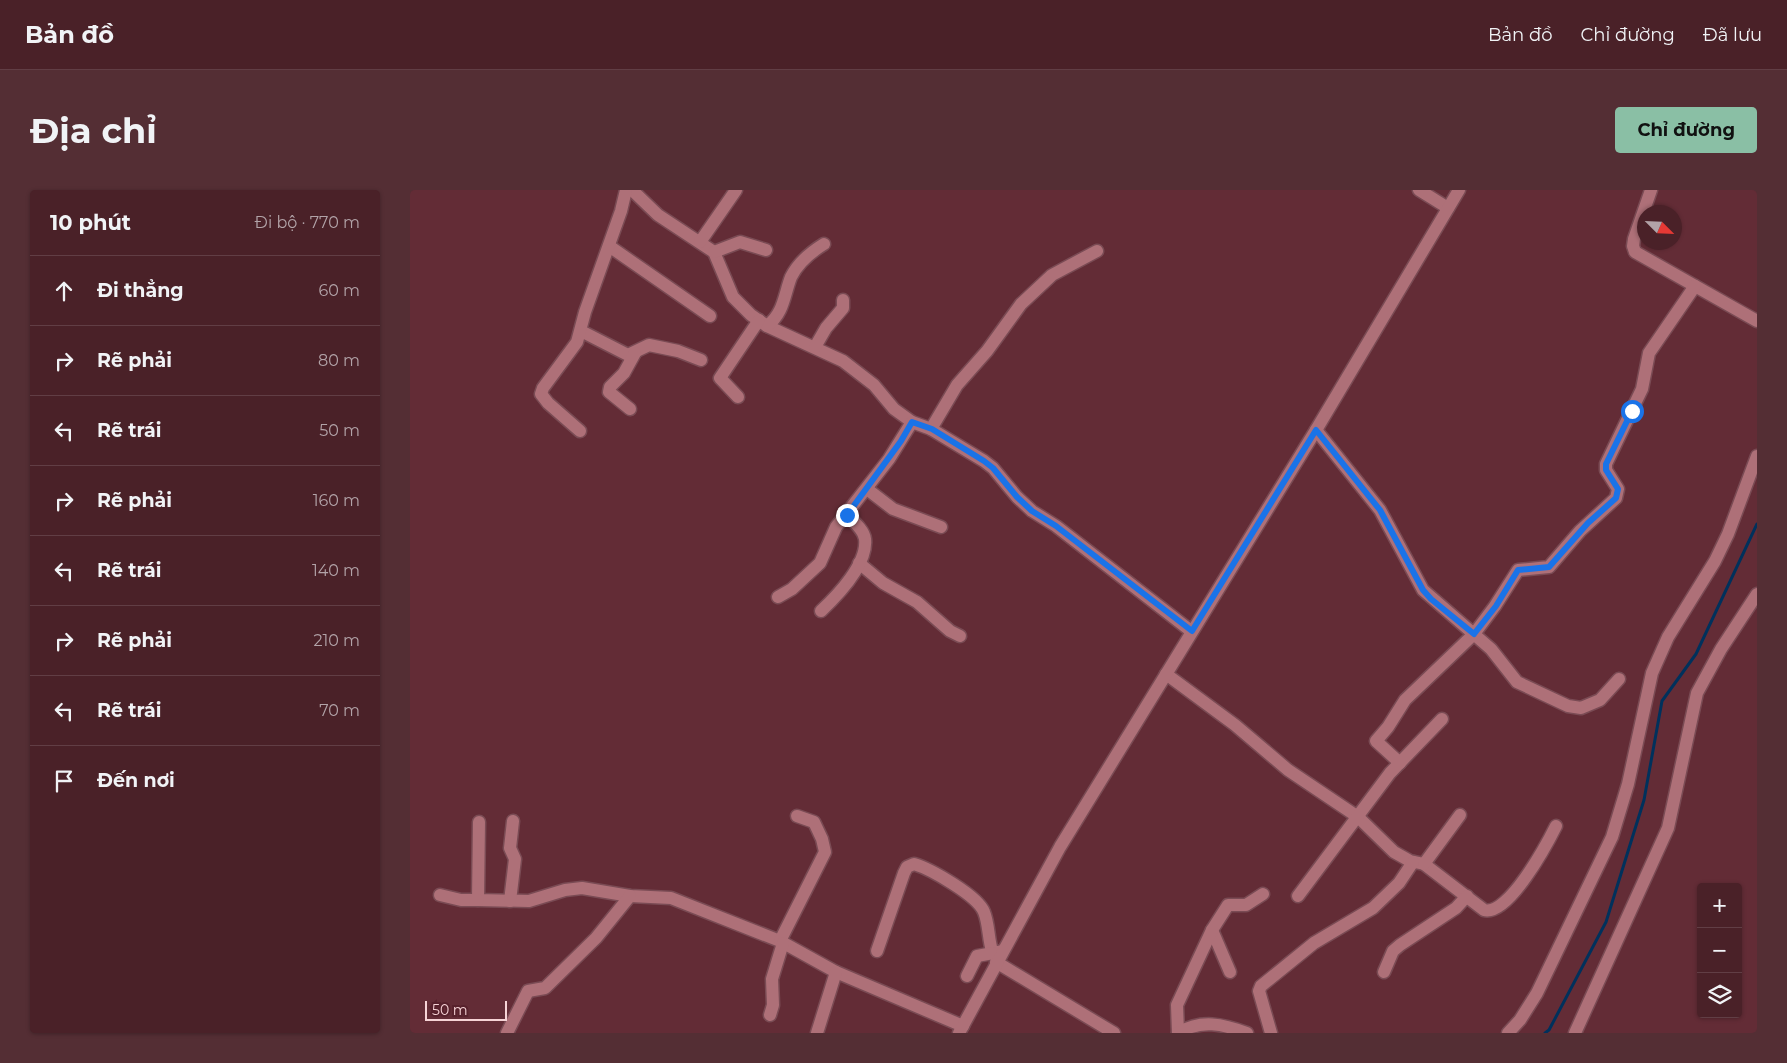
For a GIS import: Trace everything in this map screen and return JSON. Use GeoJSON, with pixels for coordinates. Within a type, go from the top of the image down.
{"type":"FeatureCollection","features":[{"type":"Feature","properties":{"kind":"street"},"geometry":{"type":"LineString","coordinates":[[580,431],[548,403],[541,394],[543,388],[568,357],[581,331],[592,288],[626,190]]}},
{"type":"Feature","properties":{"kind":"street"},"geometry":{"type":"LineString","coordinates":[[632,190],[658,215],[714,252],[734,297],[763,323],[843,361],[874,385],[894,409],[912,422],[932,429],[993,468],[1017,497],[1032,511],[1056,526],[1192,631]]}},
{"type":"Feature","properties":{"kind":"street"},"geometry":{"type":"LineString","coordinates":[[700,242],[736,190]]}},
{"type":"Feature","properties":{"kind":"street"},"geometry":{"type":"LineString","coordinates":[[1419,190],[1448,208]]}},
{"type":"Feature","properties":{"kind":"street"},"geometry":{"type":"LineString","coordinates":[[440,894],[461,900],[510,901],[529,900],[565,890],[582,888],[630,896],[671,898],[782,942],[836,972],[961,1029],[997,955],[1060,846],[1316,430],[1459,190]]}},
{"type":"Feature","properties":{"kind":"street"},"geometry":{"type":"LineString","coordinates":[[1651,190],[1634,239],[1634,249],[1757,321]]}},
{"type":"Feature","properties":{"kind":"street"},"geometry":{"type":"LineString","coordinates":[[714,252],[740,242],[766,250]]}},
{"type":"Feature","properties":{"kind":"street"},"geometry":{"type":"LineString","coordinates":[[738,397],[720,378],[763,323],[778,315],[787,297],[792,276],[807,256],[824,244]]}},
{"type":"Feature","properties":{"kind":"street"},"geometry":{"type":"LineString","coordinates":[[608,246],[710,316]]}},
{"type":"Feature","properties":{"kind":"street"},"geometry":{"type":"LineString","coordinates":[[932,429],[957,385],[987,351],[1020,304],[1052,275],[1097,251]]}},
{"type":"Feature","properties":{"kind":"street"},"geometry":{"type":"LineString","coordinates":[[1400,763],[1378,744],[1376,739],[1388,727],[1405,700],[1474,634],[1496,606],[1518,570],[1549,567],[1588,523],[1616,498],[1618,489],[1606,470],[1606,464],[1642,389],[1650,353],[1695,286]]}},
{"type":"Feature","properties":{"kind":"street"},"geometry":{"type":"LineString","coordinates":[[815,347],[826,328],[843,308],[843,300]]}},
{"type":"Feature","properties":{"kind":"street"},"geometry":{"type":"LineString","coordinates":[[581,331],[628,355],[649,345],[678,351],[701,360]]}},
{"type":"Feature","properties":{"kind":"street"},"geometry":{"type":"LineString","coordinates":[[630,409],[609,392],[610,387],[624,373],[635,353]]}},
{"type":"Feature","properties":{"kind":"street"},"geometry":{"type":"LineString","coordinates":[[778,597],[799,583],[820,563],[836,527],[867,489],[912,422]]}},
{"type":"Feature","properties":{"kind":"street"},"geometry":{"type":"LineString","coordinates":[[1316,430],[1380,510],[1423,590],[1431,599],[1491,649],[1517,682],[1568,706],[1581,708],[1593,704],[1620,679]]}},
{"type":"Feature","properties":{"kind":"street"},"geometry":{"type":"LineString","coordinates":[[1508,1033],[1520,1020],[1536,993],[1612,837],[1628,784],[1652,673],[1668,637],[1721,548],[1757,456]]}},
{"type":"Feature","properties":{"kind":"street"},"geometry":{"type":"LineString","coordinates":[[867,489],[894,509],[941,528]]}},
{"type":"Feature","properties":{"kind":"street"},"geometry":{"type":"LineString","coordinates":[[821,611],[850,579],[859,564],[865,540],[863,533],[847,515]]}},
{"type":"Feature","properties":{"kind":"street"},"geometry":{"type":"LineString","coordinates":[[859,564],[883,583],[917,602],[950,631],[960,636]]}},
{"type":"Feature","properties":{"kind":"street"},"geometry":{"type":"LineString","coordinates":[[1575,1033],[1668,828],[1697,693],[1721,649],[1757,594]]}},
{"type":"Feature","properties":{"kind":"street"},"geometry":{"type":"LineString","coordinates":[[1166,674],[1235,725],[1288,770],[1358,817],[1388,848],[1418,863],[1467,896],[1484,910],[1490,911],[1496,908],[1524,880],[1547,845],[1556,826]]}},
{"type":"Feature","properties":{"kind":"street"},"geometry":{"type":"LineString","coordinates":[[1298,896],[1400,763],[1442,719]]}},
{"type":"Feature","properties":{"kind":"street"},"geometry":{"type":"LineString","coordinates":[[1271,1033],[1259,991],[1261,986],[1314,943],[1373,908],[1418,863],[1460,815]]}},
{"type":"Feature","properties":{"kind":"street"},"geometry":{"type":"LineString","coordinates":[[770,1014],[773,1005],[772,978],[782,942],[825,852],[822,839],[814,822],[797,816]]}},
{"type":"Feature","properties":{"kind":"street"},"geometry":{"type":"LineString","coordinates":[[510,901],[515,859],[510,848],[513,821]]}},
{"type":"Feature","properties":{"kind":"street"},"geometry":{"type":"LineString","coordinates":[[478,900],[479,822]]}},
{"type":"Feature","properties":{"kind":"street"},"geometry":{"type":"LineString","coordinates":[[877,951],[904,873],[907,867],[914,864],[954,884],[982,909],[997,955]]}},
{"type":"Feature","properties":{"kind":"street"},"geometry":{"type":"LineString","coordinates":[[1247,1033],[1210,1024],[1190,1026],[1178,1033],[1177,1005],[1212,930],[1228,905],[1246,905],[1263,894]]}},
{"type":"Feature","properties":{"kind":"street"},"geometry":{"type":"LineString","coordinates":[[507,1033],[528,991],[545,988],[596,938],[630,896]]}},
{"type":"Feature","properties":{"kind":"street"},"geometry":{"type":"LineString","coordinates":[[1384,972],[1393,951],[1456,908],[1467,896]]}},
{"type":"Feature","properties":{"kind":"street"},"geometry":{"type":"LineString","coordinates":[[1212,930],[1230,972]]}},
{"type":"Feature","properties":{"kind":"street"},"geometry":{"type":"LineString","coordinates":[[966,976],[977,956],[997,955],[1114,1033]]}},
{"type":"Feature","properties":{"kind":"street"},"geometry":{"type":"LineString","coordinates":[[817,1033],[836,972]]}},
{"type":"Feature","properties":{"kind":"waterway"},"geometry":{"type":"LineString","coordinates":[[1545,1033],[1549,1030],[1606,922],[1644,800],[1662,701],[1696,654],[1757,524]]}},
{"type":"Feature","properties":{"kind":"route"},"geometry":{"type":"LineString","coordinates":[[847,515],[901,441],[912,422],[932,429],[984,461],[993,468],[1017,497],[1032,511],[1056,526],[1192,631],[1316,430],[1365,488],[1380,510],[1423,590],[1431,599],[1474,634],[1496,606],[1515,572],[1523,568],[1544,569],[1549,567],[1580,531],[1616,498],[1618,489],[1605,467],[1632,411]]}}]}
